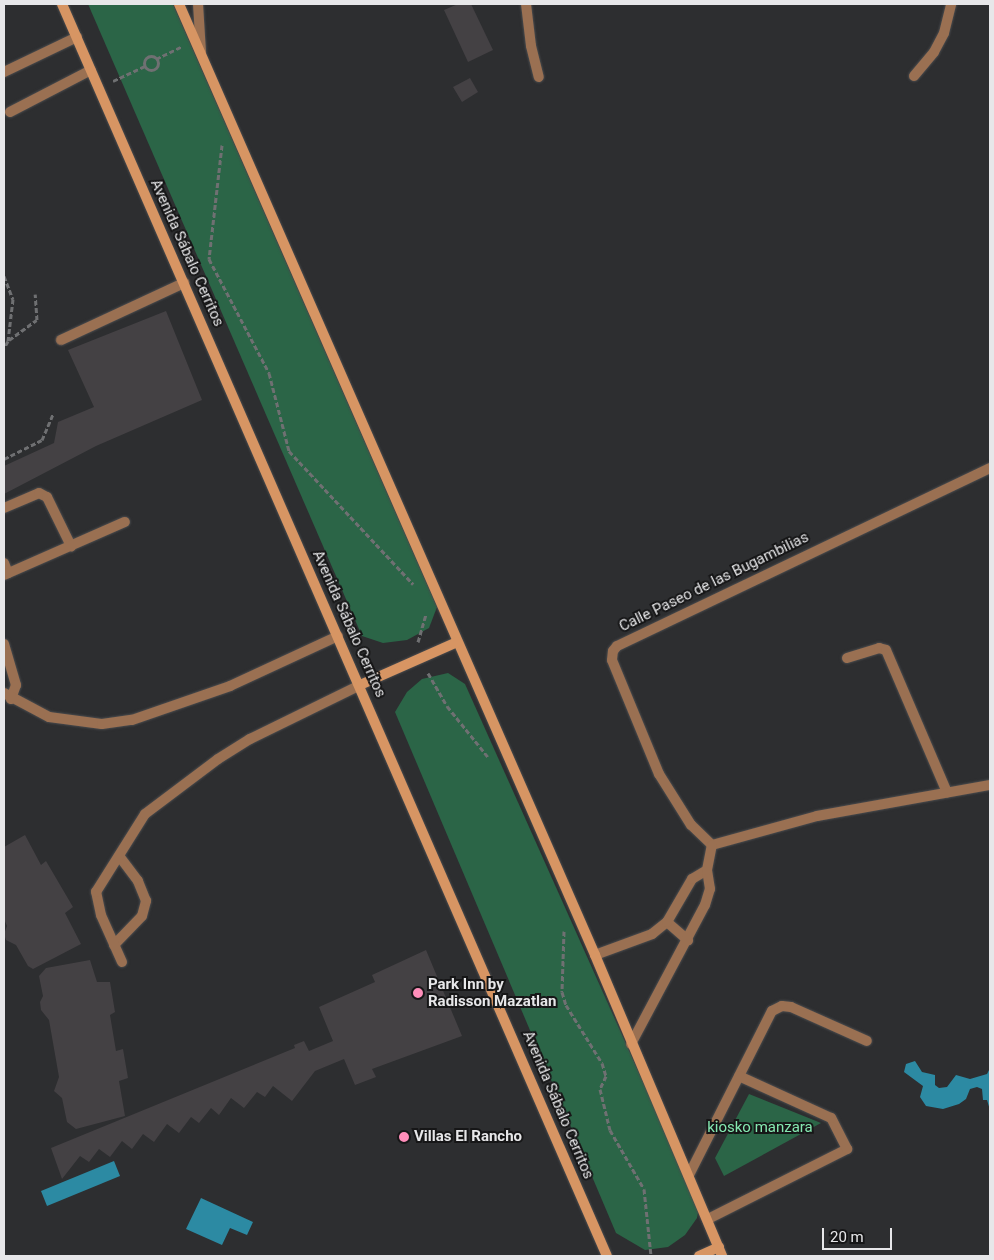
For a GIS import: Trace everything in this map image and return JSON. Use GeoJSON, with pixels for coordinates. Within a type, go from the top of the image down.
{"type":"FeatureCollection","features":[{"type":"Feature","properties":{"kind":"main road","name":"Avenida Sábalo Cerritos"},"geometry":{"type":"LineString","coordinates":[[62,4],[607,1256]]}},
{"type":"Feature","properties":{"kind":"main road"},"geometry":{"type":"LineString","coordinates":[[179,4],[456,642],[595,955],[631,1044],[690,1175],[720,1252],[699,1256]]}},
{"type":"Feature","properties":{"kind":"main road"},"geometry":{"type":"LineString","coordinates":[[360,685],[456,642]]}},
{"type":"Feature","properties":{"kind":"street"},"geometry":{"type":"LineString","coordinates":[[198,4],[201,53]]}},
{"type":"Feature","properties":{"kind":"street"},"geometry":{"type":"LineString","coordinates":[[526,4],[531,46],[539,77]]}},
{"type":"Feature","properties":{"kind":"street"},"geometry":{"type":"LineString","coordinates":[[914,76],[934,52],[944,33],[951,4]]}},
{"type":"Feature","properties":{"kind":"street"},"geometry":{"type":"LineString","coordinates":[[4,72],[77,37]]}},
{"type":"Feature","properties":{"kind":"street"},"geometry":{"type":"LineString","coordinates":[[10,112],[91,70]]}},
{"type":"Feature","properties":{"kind":"street"},"geometry":{"type":"LineString","coordinates":[[62,340],[184,283]]}},
{"type":"Feature","properties":{"kind":"street","name":"Calle Paseo de las Bugambilias"},"geometry":{"type":"LineString","coordinates":[[712,844],[691,825],[659,774],[612,660],[612,651],[617,646],[990,468]]}},
{"type":"Feature","properties":{"kind":"street"},"geometry":{"type":"LineString","coordinates":[[4,508],[39,493],[47,496],[72,546]]}},
{"type":"Feature","properties":{"kind":"street"},"geometry":{"type":"LineString","coordinates":[[4,563],[6,574],[126,522]]}},
{"type":"Feature","properties":{"kind":"street"},"geometry":{"type":"LineString","coordinates":[[4,644],[16,685],[7,696],[48,717],[102,724],[132,720],[230,686],[338,636]]}},
{"type":"Feature","properties":{"kind":"street"},"geometry":{"type":"LineString","coordinates":[[847,658],[879,648],[886,650],[947,792]]}},
{"type":"Feature","properties":{"kind":"street"},"geometry":{"type":"LineString","coordinates":[[122,962],[101,915],[96,892],[145,814],[218,759],[259,734],[360,685]]}},
{"type":"Feature","properties":{"kind":"street"},"geometry":{"type":"LineString","coordinates":[[631,1044],[688,940],[710,889],[707,870],[712,844],[817,816],[990,785]]}},
{"type":"Feature","properties":{"kind":"street"},"geometry":{"type":"LineString","coordinates":[[114,945],[142,916],[146,901],[138,881],[119,856]]}},
{"type":"Feature","properties":{"kind":"street"},"geometry":{"type":"LineString","coordinates":[[595,955],[652,934],[667,922],[692,879],[707,870]]}},
{"type":"Feature","properties":{"kind":"street"},"geometry":{"type":"LineString","coordinates":[[667,922],[688,940]]}},
{"type":"Feature","properties":{"kind":"street"},"geometry":{"type":"LineString","coordinates":[[690,1175],[772,1011],[782,1006],[867,1042]]}},
{"type":"Feature","properties":{"kind":"street"},"geometry":{"type":"LineString","coordinates":[[708,1219],[847,1149],[831,1118],[739,1076]]}},
{"type":"Feature","properties":{"kind":"path"},"geometry":{"type":"LineString","coordinates":[[176,39],[184,57]]}},
{"type":"Feature","properties":{"kind":"path"},"geometry":{"type":"LineString","coordinates":[[145,66],[147,57],[156,59],[196,41]]}},
{"type":"Feature","properties":{"kind":"path"},"geometry":{"type":"LineString","coordinates":[[145,66],[150,70],[155,68],[156,59]]}},
{"type":"Feature","properties":{"kind":"path"},"geometry":{"type":"LineString","coordinates":[[98,88],[145,66]]}},
{"type":"Feature","properties":{"kind":"path"},"geometry":{"type":"LineString","coordinates":[[219,136],[221,158],[208,259],[269,373],[289,451],[416,589]]}},
{"type":"Feature","properties":{"kind":"path"},"geometry":{"type":"LineString","coordinates":[[4,276],[13,299],[8,341],[4,348]]}},
{"type":"Feature","properties":{"kind":"path"},"geometry":{"type":"LineString","coordinates":[[8,341],[37,320],[35,294]]}},
{"type":"Feature","properties":{"kind":"path"},"geometry":{"type":"LineString","coordinates":[[4,459],[42,440],[53,414]]}},
{"type":"Feature","properties":{"kind":"path"},"geometry":{"type":"LineString","coordinates":[[424,605],[425,625],[417,644],[420,658],[447,706],[479,741],[492,763]]}},
{"type":"Feature","properties":{"kind":"path"},"geometry":{"type":"LineString","coordinates":[[563,927],[566,936],[562,992],[566,1006],[602,1063],[606,1076],[600,1089],[610,1130],[644,1189],[650,1256]]}},
{"type":"Feature","properties":{"kind":"green space"},"geometry":{"type":"Polygon","coordinates":[[[88,4],[173,4],[437,607],[429,628],[407,640],[383,643],[362,636],[88,4]]]}},
{"type":"Feature","properties":{"kind":"green space"},"geometry":{"type":"Polygon","coordinates":[[[448,673],[465,684],[699,1207],[697,1218],[685,1235],[668,1247],[645,1250],[616,1233],[395,712],[407,692],[422,679],[448,673]]]}},
{"type":"Feature","properties":{"kind":"green space","name":"kiosko manzara"},"geometry":{"type":"Polygon","coordinates":[[[749,1094],[821,1123],[724,1176],[715,1158],[749,1094]]]}},
{"type":"Feature","properties":{"kind":"water"},"geometry":{"type":"Polygon","coordinates":[[[915,1061],[922,1072],[935,1075],[935,1085],[939,1088],[947,1087],[956,1075],[970,1079],[987,1074],[990,1068],[990,1110],[987,1100],[983,1100],[982,1089],[977,1087],[970,1089],[966,1099],[959,1104],[943,1109],[926,1106],[920,1097],[923,1086],[904,1072],[906,1064],[915,1061]]]}},
{"type":"Feature","properties":{"kind":"water"},"geometry":{"type":"Polygon","coordinates":[[[114,1161],[120,1176],[47,1206],[41,1191],[114,1161]]]}},
{"type":"Feature","properties":{"kind":"water"},"geometry":{"type":"Polygon","coordinates":[[[201,1198],[253,1222],[247,1235],[230,1228],[222,1245],[186,1229],[201,1198]]]}},
{"type":"Feature","properties":{"kind":"building"},"geometry":{"type":"Polygon","coordinates":[[[458,4],[471,4],[493,50],[468,62],[444,10],[458,4]]]}},
{"type":"Feature","properties":{"kind":"building"},"geometry":{"type":"Polygon","coordinates":[[[470,78],[478,92],[462,102],[453,87],[470,78]]]}},
{"type":"Feature","properties":{"kind":"building"},"geometry":{"type":"Polygon","coordinates":[[[166,311],[202,400],[96,446],[4,494],[4,466],[54,443],[58,422],[94,407],[68,350],[166,311]]]}},
{"type":"Feature","properties":{"kind":"building"},"geometry":{"type":"Polygon","coordinates":[[[25,835],[41,865],[46,861],[73,907],[65,913],[81,944],[33,969],[28,966],[16,945],[6,940],[4,934],[7,926],[4,919],[4,847],[25,835]]]}},
{"type":"Feature","properties":{"kind":"building"},"geometry":{"type":"Polygon","coordinates":[[[426,950],[462,1036],[372,1069],[376,1077],[355,1085],[344,1059],[315,1071],[292,1101],[273,1086],[265,1097],[257,1092],[244,1108],[231,1098],[219,1115],[211,1108],[199,1123],[191,1117],[179,1133],[167,1124],[154,1142],[143,1134],[132,1149],[122,1141],[110,1157],[99,1149],[89,1162],[80,1156],[62,1179],[51,1148],[295,1048],[294,1045],[304,1041],[309,1051],[333,1041],[319,1007],[375,982],[372,975],[426,950]]]}},
{"type":"Feature","properties":{"kind":"building"},"geometry":{"type":"Polygon","coordinates":[[[90,960],[97,982],[110,982],[115,1012],[110,1015],[116,1051],[123,1049],[128,1078],[119,1081],[125,1116],[76,1129],[67,1122],[62,1098],[54,1091],[59,1077],[49,1020],[41,1010],[40,1002],[43,996],[39,976],[46,968],[90,960]]]}},
{"type":"Feature","properties":{"kind":"place","name":"Park Inn by Radisson Mazatlan"},"geometry":{"type":"Point","coordinates":[418,993]}},
{"type":"Feature","properties":{"kind":"place","name":"Villas El Rancho"},"geometry":{"type":"Point","coordinates":[404,1137]}}]}
